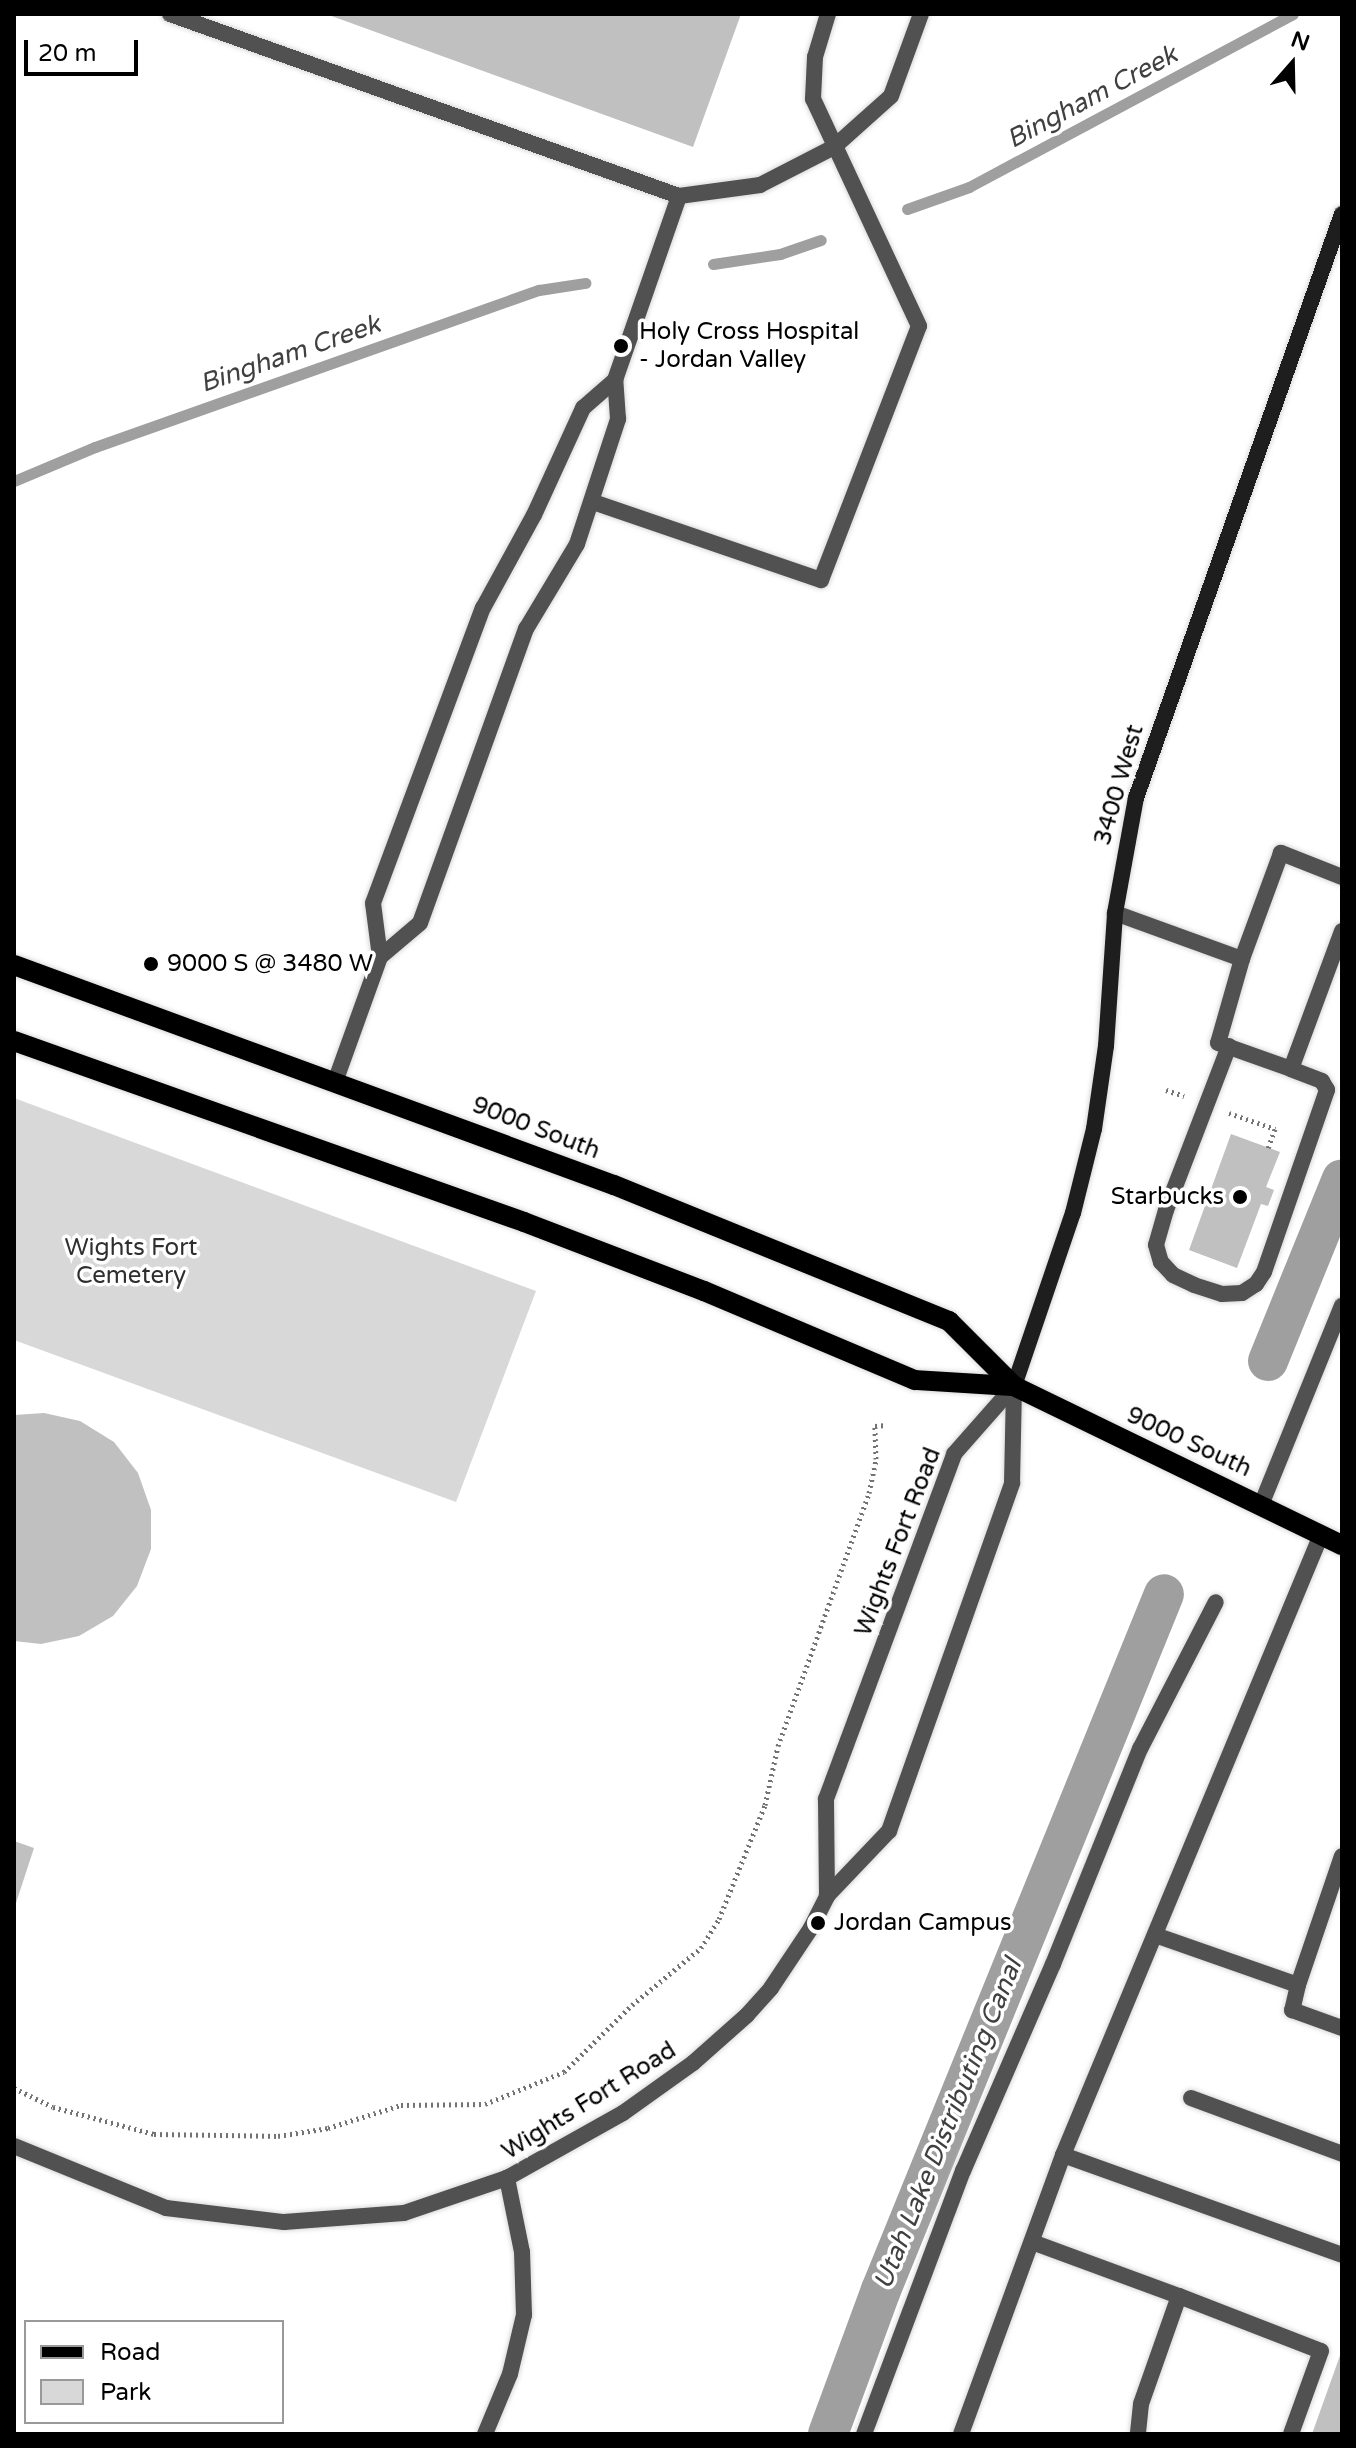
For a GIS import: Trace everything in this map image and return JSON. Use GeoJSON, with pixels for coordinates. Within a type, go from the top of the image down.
{"type":"FeatureCollection","features":[{"type":"Feature","properties":{"kind":"main road","name":"9000 South"},"geometry":{"type":"LineString","coordinates":[[14,965],[737,1232],[949,1321],[1014,1386],[1342,1545]]}},
{"type":"Feature","properties":{"kind":"main road","name":"9000 South"},"geometry":{"type":"LineString","coordinates":[[14,1041],[524,1222],[704,1291],[915,1380],[1014,1386]]}},
{"type":"Feature","properties":{"kind":"street","name":"3400 West"},"geometry":{"type":"LineString","coordinates":[[1014,1386],[1084,1173],[1106,1046],[1115,913],[1127,836],[1147,761],[1342,214]]}},
{"type":"Feature","properties":{"kind":"lane"},"geometry":{"type":"LineString","coordinates":[[170,14],[679,196],[760,185],[834,147],[891,96],[921,14]]}},
{"type":"Feature","properties":{"kind":"lane"},"geometry":{"type":"LineString","coordinates":[[593,502],[821,580],[919,326],[813,99],[815,57],[828,14]]}},
{"type":"Feature","properties":{"kind":"lane"},"geometry":{"type":"LineString","coordinates":[[380,957],[420,923],[526,629],[577,544],[618,419],[615,380],[679,196]]}},
{"type":"Feature","properties":{"kind":"lane"},"geometry":{"type":"LineString","coordinates":[[335,1082],[380,957],[373,903],[483,608],[534,515],[583,408],[615,380]]}},
{"type":"Feature","properties":{"kind":"lane"},"geometry":{"type":"LineString","coordinates":[[1229,1046],[1166,1210],[1156,1245],[1161,1262],[1173,1275],[1222,1294],[1242,1293],[1256,1284],[1264,1272],[1327,1090],[1322,1081],[1229,1046],[1218,1043],[1242,959],[1281,853],[1342,877]]}},
{"type":"Feature","properties":{"kind":"lane"},"geometry":{"type":"LineString","coordinates":[[1115,913],[1242,959]]}},
{"type":"Feature","properties":{"kind":"lane"},"geometry":{"type":"LineString","coordinates":[[1291,1069],[1342,931]]}},
{"type":"Feature","properties":{"kind":"lane"},"geometry":{"type":"LineString","coordinates":[[1261,1505],[1342,1306]]}},
{"type":"Feature","properties":{"kind":"lane","name":"Wights Fort Road"},"geometry":{"type":"LineString","coordinates":[[827,1896],[826,1799],[837,1769],[954,1454],[1014,1386]]}},
{"type":"Feature","properties":{"kind":"lane","name":"Wights Fort Road"},"geometry":{"type":"LineString","coordinates":[[485,2434],[510,2374],[524,2315],[522,2252],[507,2178],[623,2113],[721,2040],[747,2015],[792,1959],[827,1896],[889,1831],[1012,1483],[1014,1386]]}},
{"type":"Feature","properties":{"kind":"lane"},"geometry":{"type":"LineString","coordinates":[[961,2434],[1063,2155],[1321,1535]]}},
{"type":"Feature","properties":{"kind":"lane"},"geometry":{"type":"LineString","coordinates":[[864,2434],[963,2171],[1053,1964],[1140,1749],[1216,1602]]}},
{"type":"Feature","properties":{"kind":"lane"},"geometry":{"type":"LineString","coordinates":[[1342,1856],[1292,2010],[1342,2028]]}},
{"type":"Feature","properties":{"kind":"lane"},"geometry":{"type":"LineString","coordinates":[[1155,1935],[1298,1985]]}},
{"type":"Feature","properties":{"kind":"lane"},"geometry":{"type":"LineString","coordinates":[[1191,2098],[1342,2154]]}},
{"type":"Feature","properties":{"kind":"lane"},"geometry":{"type":"LineString","coordinates":[[14,2146],[166,2208],[284,2222],[404,2213],[507,2178]]}},
{"type":"Feature","properties":{"kind":"lane"},"geometry":{"type":"LineString","coordinates":[[1063,2155],[1342,2255]]}},
{"type":"Feature","properties":{"kind":"lane"},"geometry":{"type":"LineString","coordinates":[[1032,2242],[1321,2351],[1291,2434]]}},
{"type":"Feature","properties":{"kind":"lane"},"geometry":{"type":"LineString","coordinates":[[1138,2434],[1141,2404],[1179,2296]]}},
{"type":"Feature","properties":{"kind":"path"},"geometry":{"type":"LineString","coordinates":[[1217,1108],[1275,1129],[1268,1148]]}},
{"type":"Feature","properties":{"kind":"path"},"geometry":{"type":"LineString","coordinates":[[14,2088],[53,2107],[154,2134],[278,2136],[328,2128],[401,2105],[485,2104],[564,2072],[632,2005],[701,1948],[719,1919],[765,1805],[778,1746],[869,1493],[876,1459],[875,1426],[886,1425]]}},
{"type":"Feature","properties":{"kind":"green space","name":"Wights Fort Cemetery"},"geometry":{"type":"Polygon","coordinates":[[[14,1098],[536,1291],[456,1502],[14,1340],[14,1098]]]}},
{"type":"Feature","properties":{"kind":"building"},"geometry":{"type":"Polygon","coordinates":[[[326,14],[741,14],[693,147],[326,14]]]}},
{"type":"Feature","properties":{"kind":"building","name":"Starbucks"},"geometry":{"type":"Polygon","coordinates":[[[1231,1134],[1280,1152],[1266,1187],[1274,1190],[1268,1206],[1261,1204],[1237,1268],[1189,1250],[1231,1134]]]}},
{"type":"Feature","properties":{"kind":"building"},"geometry":{"type":"Polygon","coordinates":[[[44,1413],[80,1421],[114,1442],[138,1473],[151,1510],[151,1549],[137,1586],[113,1616],[79,1636],[41,1644],[14,1641],[14,1415],[44,1413]]]}},
{"type":"Feature","properties":{"kind":"building"},"geometry":{"type":"Polygon","coordinates":[[[14,1841],[34,1848],[15,1906],[14,1906],[14,1841]]]}},
{"type":"Feature","properties":{"kind":"building"},"geometry":{"type":"Polygon","coordinates":[[[1342,2350],[1342,2434],[1312,2434],[1342,2350]]]}},
{"type":"Feature","properties":{"kind":"waterway","name":"Bingham Creek"},"geometry":{"type":"LineString","coordinates":[[907,209],[969,187],[1293,14]]}},
{"type":"Feature","properties":{"kind":"waterway","name":"Bingham Creek"},"geometry":{"type":"LineString","coordinates":[[713,264],[780,254],[821,240]]}},
{"type":"Feature","properties":{"kind":"waterway","name":"Bingham Creek"},"geometry":{"type":"LineString","coordinates":[[14,481],[95,447],[539,290],[585,283]]}},
{"type":"Feature","properties":{"kind":"waterway","name":"Utah Lake Distributing Canal"},"geometry":{"type":"LineString","coordinates":[[1268,1361],[1342,1179]]}},
{"type":"Feature","properties":{"kind":"waterway","name":"Utah Lake Distributing Canal"},"geometry":{"type":"LineString","coordinates":[[828,2434],[881,2290],[1164,1594]]}},
{"type":"Feature","properties":{"kind":"place","name":"Holy Cross Hospital - Jordan Valley"},"geometry":{"type":"Point","coordinates":[621,346]}},
{"type":"Feature","properties":{"kind":"place","name":"9000 S @ 3480 W"},"geometry":{"type":"Point","coordinates":[151,964]}},
{"type":"Feature","properties":{"kind":"place","name":"Starbucks"},"geometry":{"type":"Point","coordinates":[1240,1197]}},
{"type":"Feature","properties":{"kind":"place","name":"Jordan Campus"},"geometry":{"type":"Point","coordinates":[818,1923]}}]}
